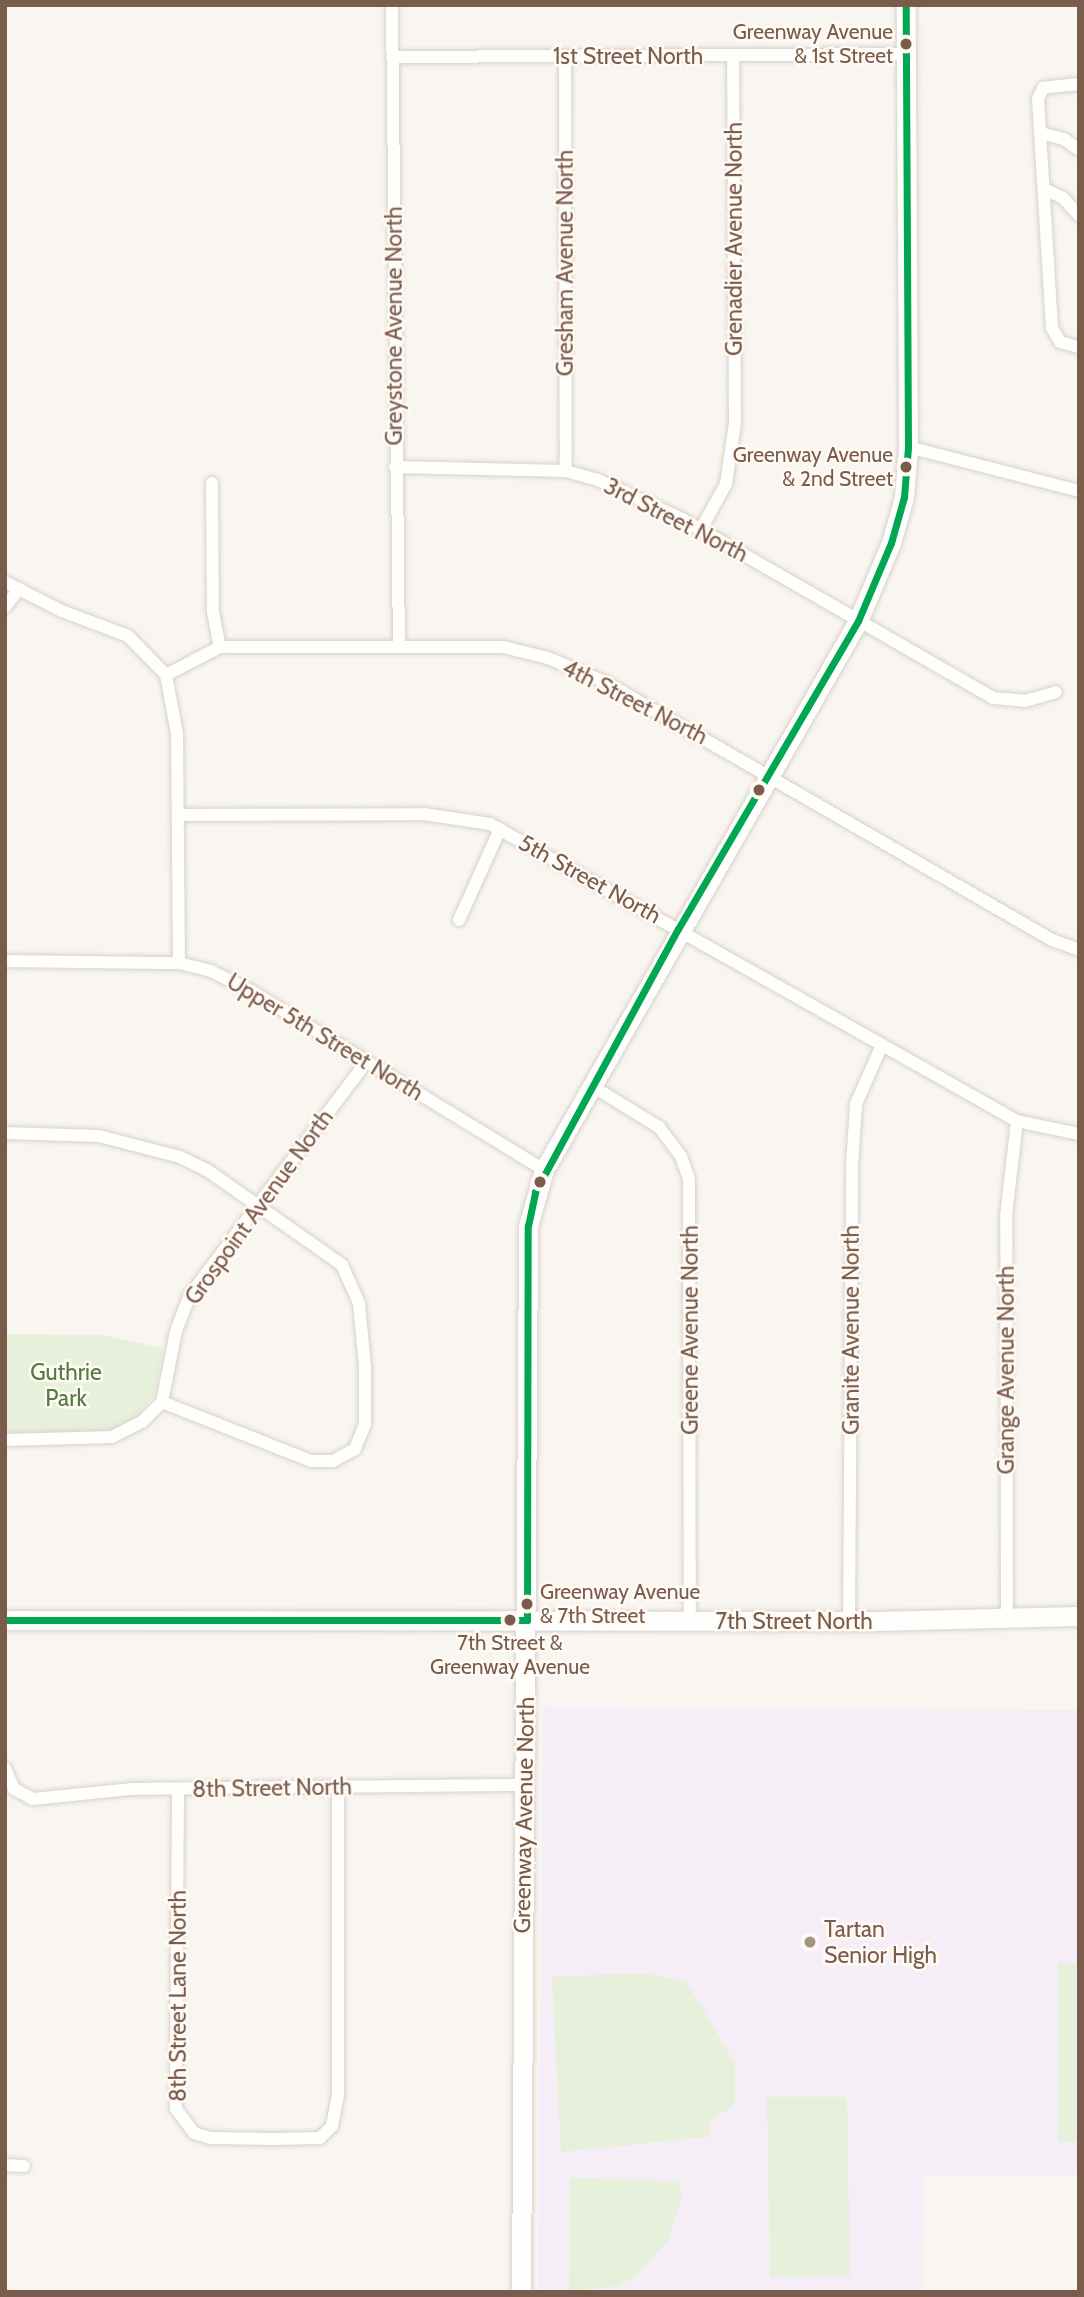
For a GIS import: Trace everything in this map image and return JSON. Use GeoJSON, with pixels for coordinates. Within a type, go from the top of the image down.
{"type":"FeatureCollection","features":[{"type":"Feature","properties":{"kind":"street","name":"Greystone Avenue North"},"geometry":{"type":"LineString","coordinates":[[392,5],[399,647]]}},
{"type":"Feature","properties":{"kind":"street","name":"Greenway Avenue North"},"geometry":{"type":"LineString","coordinates":[[522,2292],[528,1226],[544,1170],[678,929],[858,621],[891,543],[904,497],[908,447],[906,5]]}},
{"type":"Feature","properties":{"kind":"street","name":"1st Street North"},"geometry":{"type":"LineString","coordinates":[[393,57],[906,54]]}},
{"type":"Feature","properties":{"kind":"street","name":"Gresham Avenue North"},"geometry":{"type":"LineString","coordinates":[[565,56],[566,471]]}},
{"type":"Feature","properties":{"kind":"street","name":"Grenadier Avenue North"},"geometry":{"type":"LineString","coordinates":[[701,530],[726,484],[735,423],[733,56]]}},
{"type":"Feature","properties":{"kind":"street"},"geometry":{"type":"LineString","coordinates":[[1079,85],[1043,88],[1038,99],[1051,320],[1057,340],[1079,346]]}},
{"type":"Feature","properties":{"kind":"street"},"geometry":{"type":"LineString","coordinates":[[1041,133],[1064,139],[1079,150]]}},
{"type":"Feature","properties":{"kind":"street"},"geometry":{"type":"LineString","coordinates":[[1044,189],[1063,198],[1079,215]]}},
{"type":"Feature","properties":{"kind":"street"},"geometry":{"type":"LineString","coordinates":[[908,447],[1079,491]]}},
{"type":"Feature","properties":{"kind":"street","name":"3rd Street North"},"geometry":{"type":"LineString","coordinates":[[395,467],[566,471],[642,497],[993,698],[1025,701],[1056,692]]}},
{"type":"Feature","properties":{"kind":"street"},"geometry":{"type":"LineString","coordinates":[[212,483],[216,567],[213,612],[220,647]]}},
{"type":"Feature","properties":{"kind":"street"},"geometry":{"type":"LineString","coordinates":[[5,582],[128,636],[166,675],[177,734],[179,963]]}},
{"type":"Feature","properties":{"kind":"street"},"geometry":{"type":"LineString","coordinates":[[5,607],[19,589]]}},
{"type":"Feature","properties":{"kind":"street","name":"4th Street North"},"geometry":{"type":"LineString","coordinates":[[166,675],[220,647],[503,647],[548,658],[605,682],[1052,940],[1079,950]]}},
{"type":"Feature","properties":{"kind":"street","name":"5th Street North"},"geometry":{"type":"LineString","coordinates":[[178,815],[424,814],[460,817],[500,829],[1017,1121],[1079,1134]]}},
{"type":"Feature","properties":{"kind":"street"},"geometry":{"type":"LineString","coordinates":[[458,920],[500,829]]}},
{"type":"Feature","properties":{"kind":"street","name":"Upper 5th Street North"},"geometry":{"type":"LineString","coordinates":[[5,961],[179,963],[231,979],[544,1170]]}},
{"type":"Feature","properties":{"kind":"street","name":"Granite Avenue North"},"geometry":{"type":"LineString","coordinates":[[849,1621],[852,1166],[856,1104],[882,1045]]}},
{"type":"Feature","properties":{"kind":"street","name":"Grospoint Avenue North"},"geometry":{"type":"LineString","coordinates":[[162,1402],[176,1331],[190,1295],[255,1204],[367,1060]]}},
{"type":"Feature","properties":{"kind":"street","name":"Greene Avenue North"},"geometry":{"type":"LineString","coordinates":[[592,1086],[659,1127],[681,1156],[689,1179],[690,1620]]}},
{"type":"Feature","properties":{"kind":"street","name":"Grange Avenue North"},"geometry":{"type":"LineString","coordinates":[[1007,1619],[1006,1216],[1017,1121]]}},
{"type":"Feature","properties":{"kind":"street"},"geometry":{"type":"LineString","coordinates":[[5,1133],[123,1140],[207,1170],[342,1265],[359,1303],[365,1367],[361,1437],[355,1449],[333,1461],[311,1461],[162,1402],[142,1422],[111,1437],[5,1440]]}},
{"type":"Feature","properties":{"kind":"street","name":"7th Street North"},"geometry":{"type":"LineString","coordinates":[[5,1620],[849,1621],[1079,1616]]}},
{"type":"Feature","properties":{"kind":"street","name":"8th Street North"},"geometry":{"type":"LineString","coordinates":[[5,1768],[22,1796],[33,1799],[178,1789],[524,1785]]}},
{"type":"Feature","properties":{"kind":"street","name":"8th Street Lane North"},"geometry":{"type":"LineString","coordinates":[[178,1789],[176,2109],[194,2133],[210,2138],[274,2139],[320,2138],[332,2126],[334,2116],[338,1787]]}},
{"type":"Feature","properties":{"kind":"street"},"geometry":{"type":"LineString","coordinates":[[5,2165],[24,2166]]}},
{"type":"Feature","properties":{"kind":"shaded area","name":"Tartan Senior High"},"geometry":{"type":"Polygon","coordinates":[[[543,1707],[1079,1710],[1079,2175],[924,2175],[923,2292],[538,2292],[543,1707]]]}},
{"type":"Feature","properties":{"kind":"green space","name":"Guthrie Park"},"geometry":{"type":"Polygon","coordinates":[[[5,1334],[102,1335],[163,1348],[155,1393],[140,1414],[112,1430],[66,1434],[5,1432],[5,1334]]]}},
{"type":"Feature","properties":{"kind":"green space"},"geometry":{"type":"Polygon","coordinates":[[[1058,1963],[1079,1963],[1079,2142],[1058,2142],[1058,1963]]]}},
{"type":"Feature","properties":{"kind":"green space"},"geometry":{"type":"Polygon","coordinates":[[[642,1973],[686,1981],[735,2063],[735,2104],[710,2121],[709,2137],[561,2152],[552,1977],[642,1973]]]}},
{"type":"Feature","properties":{"kind":"green space"},"geometry":{"type":"Polygon","coordinates":[[[767,2097],[847,2097],[850,2276],[770,2277],[767,2097]]]}},
{"type":"Feature","properties":{"kind":"green space"},"geometry":{"type":"Polygon","coordinates":[[[570,2178],[680,2181],[681,2201],[667,2242],[635,2277],[614,2287],[569,2291],[570,2178]]]}},
{"type":"Feature","properties":{"kind":"transit line"},"geometry":{"type":"LineString","coordinates":[[527,1620],[528,1226],[535,1192],[678,929],[858,621],[891,543],[904,497],[908,447],[906,5]]}},
{"type":"Feature","properties":{"kind":"transit line"},"geometry":{"type":"LineString","coordinates":[[5,1620],[527,1620]]}},
{"type":"Feature","properties":{"kind":"place","name":"Greenway Avenue & 1st Street"},"geometry":{"type":"Point","coordinates":[906,44]}},
{"type":"Feature","properties":{"kind":"place","name":"Greenway Avenue & 2nd Street"},"geometry":{"type":"Point","coordinates":[906,467]}},
{"type":"Feature","properties":{"kind":"place","name":"Greenway Avenue & 7th Street"},"geometry":{"type":"Point","coordinates":[527,1604]}},
{"type":"Feature","properties":{"kind":"place","name":"7th Street & Greenway Avenue"},"geometry":{"type":"Point","coordinates":[510,1620]}},
{"type":"Feature","properties":{"kind":"place","name":"Tartan Senior High"},"geometry":{"type":"Point","coordinates":[810,1942]}}]}
